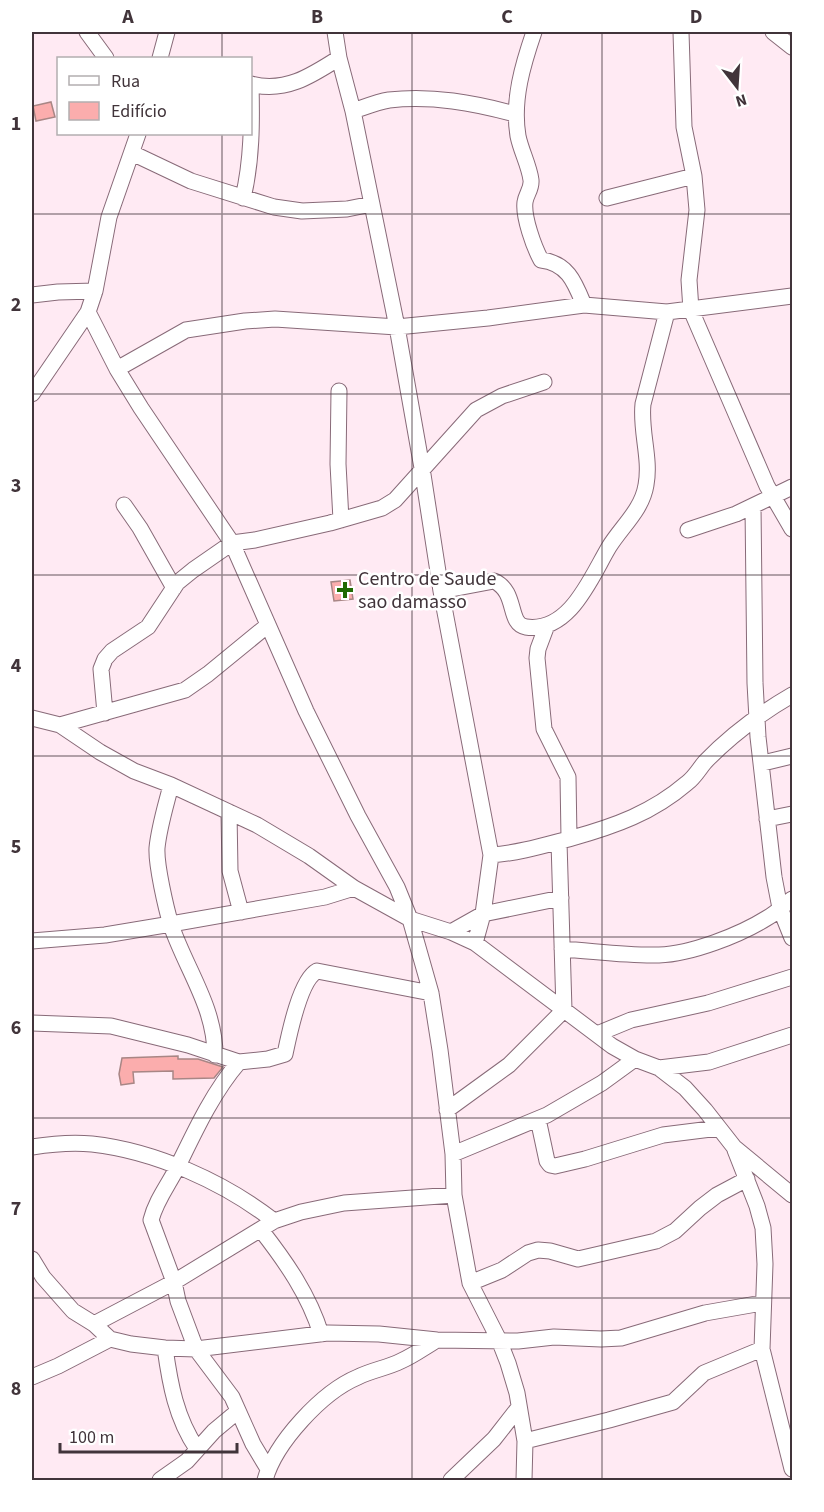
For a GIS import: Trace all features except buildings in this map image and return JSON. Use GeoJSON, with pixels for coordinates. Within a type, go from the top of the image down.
{"type":"FeatureCollection","features":[{"type":"Feature","properties":{"kind":"street"},"geometry":{"type":"LineString","coordinates":[[87,32],[105,57]]}},
{"type":"Feature","properties":{"kind":"street"},"geometry":{"type":"LineString","coordinates":[[160,57],[167,32]]}},
{"type":"Feature","properties":{"kind":"street"},"geometry":{"type":"LineString","coordinates":[[335,32],[396,327],[422,468],[441,591],[491,855],[483,914],[475,943]]}},
{"type":"Feature","properties":{"kind":"street"},"geometry":{"type":"LineString","coordinates":[[534,32],[523,64],[515,114],[519,138],[531,177],[531,185],[525,201],[525,212],[541,260],[559,265],[572,276],[584,305]]}},
{"type":"Feature","properties":{"kind":"street"},"geometry":{"type":"LineString","coordinates":[[681,32],[684,127],[694,176],[697,210],[689,280],[691,310],[752,455],[792,529]]}},
{"type":"Feature","properties":{"kind":"street"},"geometry":{"type":"LineString","coordinates":[[773,32],[792,47]]}},
{"type":"Feature","properties":{"kind":"street"},"geometry":{"type":"LineString","coordinates":[[252,84],[263,87],[286,86],[309,77],[339,58]]}},
{"type":"Feature","properties":{"kind":"street"},"geometry":{"type":"LineString","coordinates":[[353,111],[387,100],[416,99],[483,105],[515,114]]}},
{"type":"Feature","properties":{"kind":"street"},"geometry":{"type":"LineString","coordinates":[[32,394],[88,312],[110,217],[138,135]]}},
{"type":"Feature","properties":{"kind":"street"},"geometry":{"type":"LineString","coordinates":[[243,198],[249,171],[251,135]]}},
{"type":"Feature","properties":{"kind":"street"},"geometry":{"type":"LineString","coordinates":[[132,153],[191,181],[274,207],[302,212],[347,209],[372,204]]}},
{"type":"Feature","properties":{"kind":"street"},"geometry":{"type":"LineString","coordinates":[[607,198],[694,176]]}},
{"type":"Feature","properties":{"kind":"street"},"geometry":{"type":"LineString","coordinates":[[32,295],[94,291]]}},
{"type":"Feature","properties":{"kind":"street"},"geometry":{"type":"LineString","coordinates":[[117,369],[186,330],[200,327],[275,319],[396,327],[584,305],[667,312],[792,296]]}},
{"type":"Feature","properties":{"kind":"street"},"geometry":{"type":"LineString","coordinates":[[88,312],[117,369],[141,408],[232,543],[306,711],[358,816],[397,887],[410,919],[430,993],[440,1050],[453,1154],[454,1195],[471,1283],[508,1363],[525,1441],[524,1480]]}},
{"type":"Feature","properties":{"kind":"street"},"geometry":{"type":"LineString","coordinates":[[447,1110],[483,1086],[514,1061],[564,1010],[561,898],[568,777],[564,765],[548,739],[543,720],[538,648],[547,626],[574,604],[610,546],[639,508],[646,487],[648,465],[642,417],[643,404],[667,312]]}},
{"type":"Feature","properties":{"kind":"street"},"geometry":{"type":"LineString","coordinates":[[105,713],[101,669],[105,659],[112,651],[148,627],[174,588],[193,570],[232,543],[255,540],[341,520],[382,508],[395,500],[476,410],[502,396],[544,382]]}},
{"type":"Feature","properties":{"kind":"street"},"geometry":{"type":"LineString","coordinates":[[339,391],[338,464],[341,520]]}},
{"type":"Feature","properties":{"kind":"street"},"geometry":{"type":"LineString","coordinates":[[688,530],[736,514],[792,487]]}},
{"type":"Feature","properties":{"kind":"street"},"geometry":{"type":"LineString","coordinates":[[124,505],[145,536],[174,588]]}},
{"type":"Feature","properties":{"kind":"street"},"geometry":{"type":"LineString","coordinates":[[753,506],[755,683],[758,737],[763,763],[762,775],[767,819],[792,938]]}},
{"type":"Feature","properties":{"kind":"street"},"geometry":{"type":"LineString","coordinates":[[441,591],[494,581],[507,591],[519,624],[526,627],[547,626]]}},
{"type":"Feature","properties":{"kind":"street"},"geometry":{"type":"LineString","coordinates":[[60,725],[185,690],[268,625]]}},
{"type":"Feature","properties":{"kind":"street"},"geometry":{"type":"LineString","coordinates":[[491,855],[510,854],[607,829],[633,819],[687,784],[704,763],[730,738],[792,694]]}},
{"type":"Feature","properties":{"kind":"street"},"geometry":{"type":"LineString","coordinates":[[32,718],[60,725],[100,752],[134,771],[171,785],[257,825],[309,856],[354,888],[410,919],[451,932],[475,943],[612,1046],[635,1059],[659,1068],[685,1088],[734,1147],[792,1195]]}},
{"type":"Feature","properties":{"kind":"street"},"geometry":{"type":"LineString","coordinates":[[763,763],[792,756]]}},
{"type":"Feature","properties":{"kind":"street"},"geometry":{"type":"LineString","coordinates":[[171,785],[157,849],[171,924],[212,1023],[215,1055]]}},
{"type":"Feature","properties":{"kind":"street"},"geometry":{"type":"LineString","coordinates":[[230,812],[230,872],[242,912]]}},
{"type":"Feature","properties":{"kind":"street"},"geometry":{"type":"LineString","coordinates":[[767,819],[792,814]]}},
{"type":"Feature","properties":{"kind":"street"},"geometry":{"type":"LineString","coordinates":[[32,941],[105,935],[325,897],[354,888]]}},
{"type":"Feature","properties":{"kind":"street"},"geometry":{"type":"LineString","coordinates":[[451,932],[483,914],[561,898]]}},
{"type":"Feature","properties":{"kind":"street"},"geometry":{"type":"LineString","coordinates":[[562,949],[648,955],[678,952],[705,945],[740,931],[768,917],[786,903]]}},
{"type":"Feature","properties":{"kind":"street"},"geometry":{"type":"LineString","coordinates":[[32,1023],[111,1026],[188,1045],[239,1062],[285,1054],[294,1016],[306,984],[312,974],[317,971],[430,993]]}},
{"type":"Feature","properties":{"kind":"street"},"geometry":{"type":"LineString","coordinates":[[597,1034],[631,1020],[708,1003],[792,977]]}},
{"type":"Feature","properties":{"kind":"street"},"geometry":{"type":"LineString","coordinates":[[659,1068],[709,1062],[792,1035]]}},
{"type":"Feature","properties":{"kind":"street"},"geometry":{"type":"LineString","coordinates":[[453,1154],[538,1119],[571,1102],[635,1059]]}},
{"type":"Feature","properties":{"kind":"street"},"geometry":{"type":"LineString","coordinates":[[239,1062],[192,1134],[154,1209],[151,1220],[196,1349],[215,1372],[238,1411],[266,1475]]}},
{"type":"Feature","properties":{"kind":"street"},"geometry":{"type":"LineString","coordinates":[[538,1119],[547,1161],[550,1165],[555,1166],[663,1135],[719,1128]]}},
{"type":"Feature","properties":{"kind":"street"},"geometry":{"type":"LineString","coordinates":[[32,1147],[59,1143],[90,1144],[121,1149],[177,1167],[214,1183],[252,1204],[268,1225],[315,1313],[321,1334]]}},
{"type":"Feature","properties":{"kind":"street"},"geometry":{"type":"LineString","coordinates":[[734,1147],[758,1206],[763,1228],[765,1264],[762,1349],[767,1374],[788,1424],[792,1469]]}},
{"type":"Feature","properties":{"kind":"street"},"geometry":{"type":"LineString","coordinates":[[471,1283],[502,1270],[528,1253],[538,1250],[578,1259],[656,1241],[675,1231],[717,1195],[747,1179]]}},
{"type":"Feature","properties":{"kind":"street"},"geometry":{"type":"LineString","coordinates":[[94,1324],[174,1282],[268,1225],[301,1212],[344,1203],[454,1195]]}},
{"type":"Feature","properties":{"kind":"street"},"geometry":{"type":"LineString","coordinates":[[32,1259],[43,1277],[73,1311],[94,1324],[110,1339],[165,1348],[196,1349],[321,1334],[379,1334],[437,1340],[518,1341],[554,1337],[621,1338],[705,1313],[762,1303]]}},
{"type":"Feature","properties":{"kind":"street"},"geometry":{"type":"LineString","coordinates":[[32,1377],[110,1339]]}},
{"type":"Feature","properties":{"kind":"street"},"geometry":{"type":"LineString","coordinates":[[266,1475],[292,1432],[328,1395],[358,1376],[401,1361],[437,1340]]}},
{"type":"Feature","properties":{"kind":"street"},"geometry":{"type":"LineString","coordinates":[[165,1348],[174,1403],[185,1432],[197,1449]]}},
{"type":"Feature","properties":{"kind":"street"},"geometry":{"type":"LineString","coordinates":[[525,1441],[673,1402],[704,1373],[762,1349]]}},
{"type":"Feature","properties":{"kind":"street"},"geometry":{"type":"LineString","coordinates":[[451,1480],[494,1439],[519,1407]]}},
{"type":"Feature","properties":{"kind":"street"},"geometry":{"type":"LineString","coordinates":[[160,1480],[187,1461],[238,1411]]}},
{"type":"Feature","properties":{"kind":"place","name":"Centro de Saude sao damasso"},"geometry":{"type":"Point","coordinates":[345,590]}}]}
